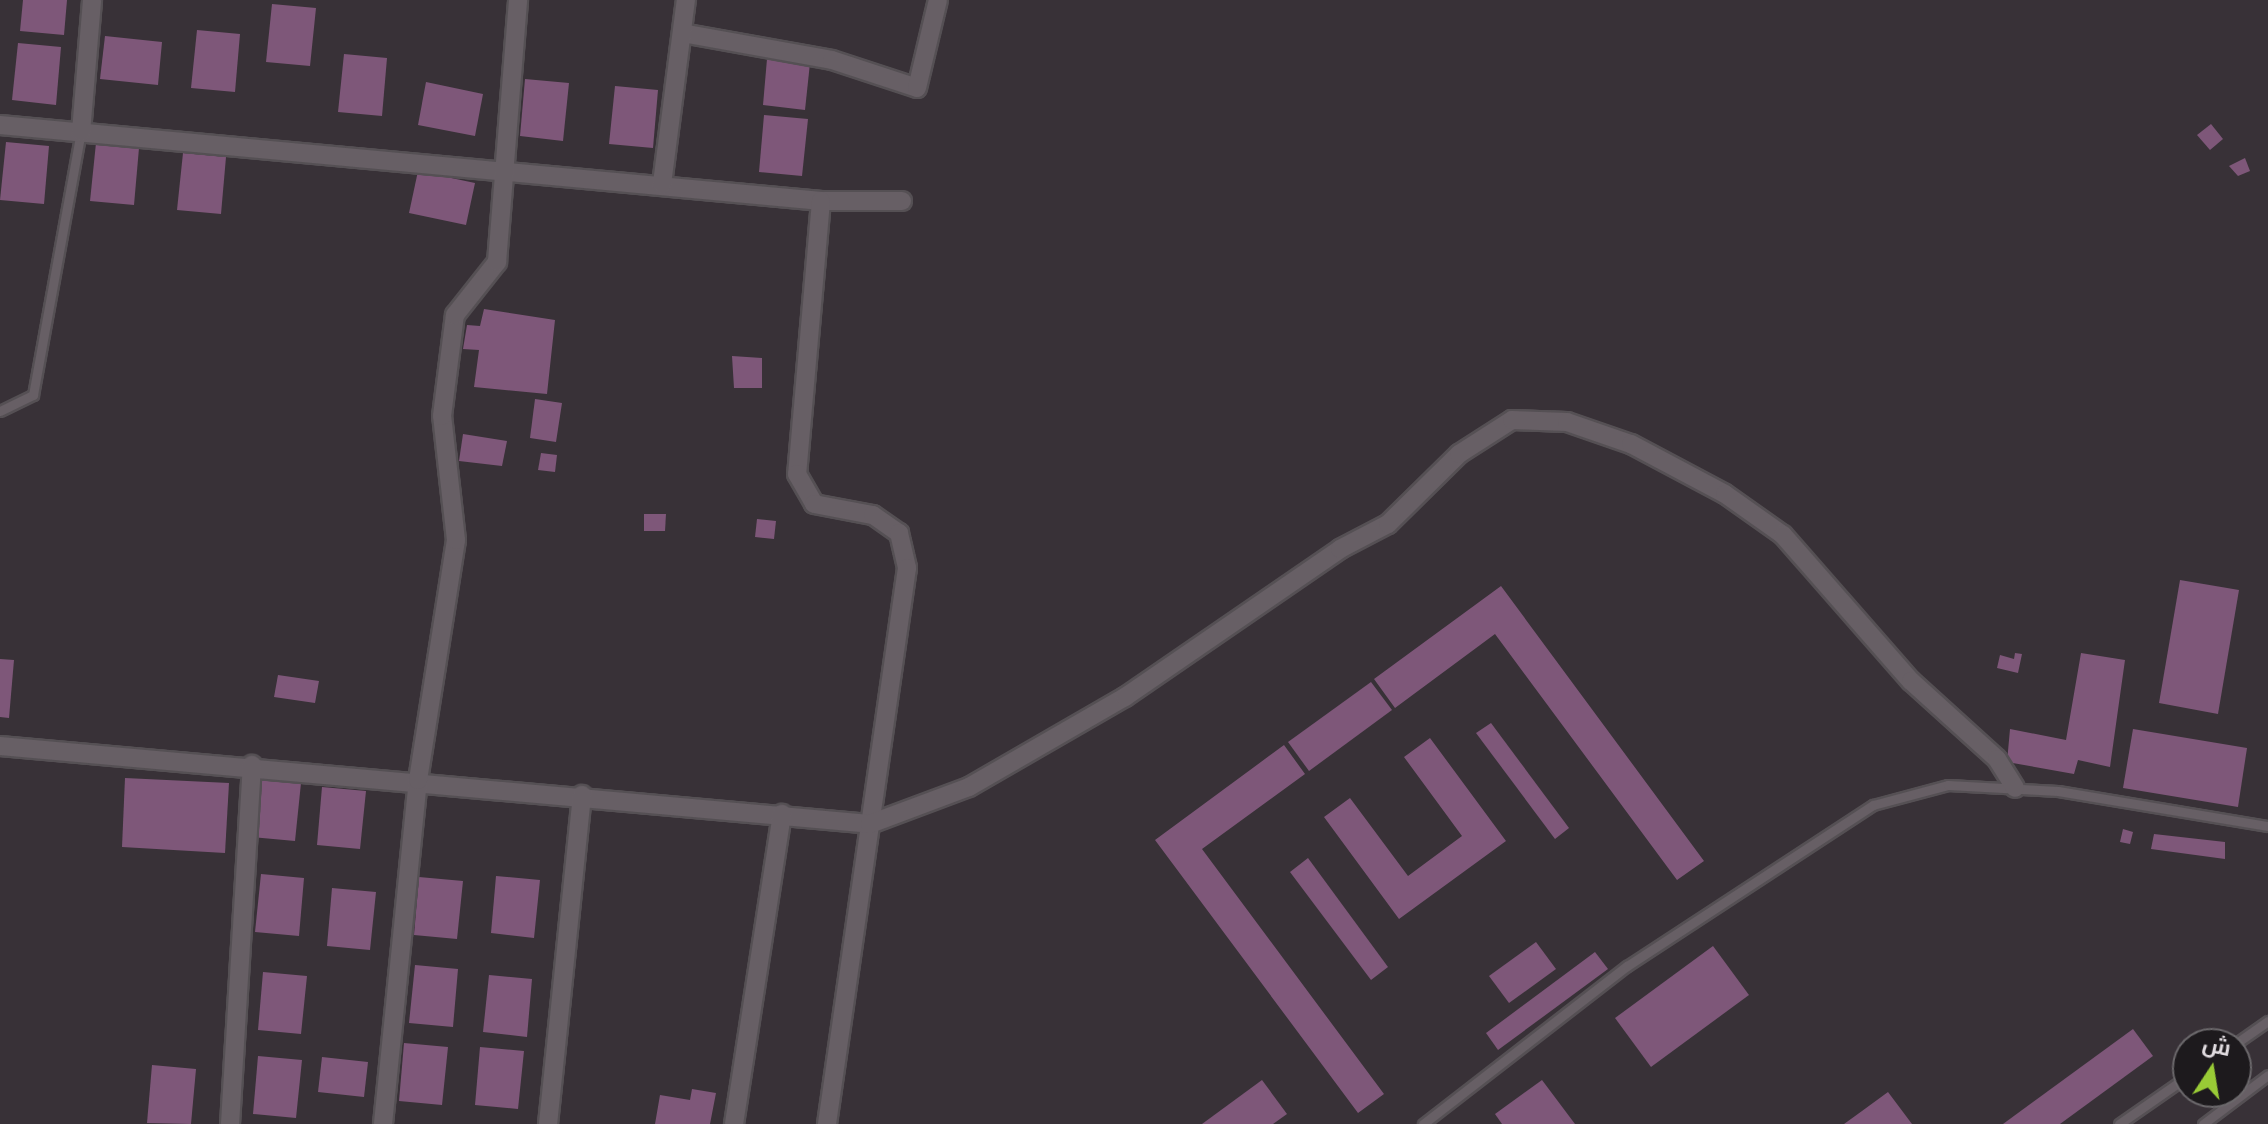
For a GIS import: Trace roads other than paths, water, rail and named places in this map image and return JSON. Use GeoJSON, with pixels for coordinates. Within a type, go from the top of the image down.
{"type":"FeatureCollection","features":[{"type":"Feature","properties":{"kind":"street"},"geometry":{"type":"LineString","coordinates":[[81,132],[92,0]]}},
{"type":"Feature","properties":{"kind":"street"},"geometry":{"type":"LineString","coordinates":[[383,1124],[418,780],[456,540],[442,416],[455,315],[497,262],[518,0]]}},
{"type":"Feature","properties":{"kind":"street"},"geometry":{"type":"LineString","coordinates":[[662,184],[686,0]]}},
{"type":"Feature","properties":{"kind":"street"},"geometry":{"type":"LineString","coordinates":[[682,33],[832,60],[917,88],[938,0]]}},
{"type":"Feature","properties":{"kind":"street"},"geometry":{"type":"LineString","coordinates":[[0,125],[505,169],[821,201],[902,201]]}},
{"type":"Feature","properties":{"kind":"street"},"geometry":{"type":"LineString","coordinates":[[821,201],[797,474],[814,504],[873,515],[899,533],[907,568],[827,1124]]}},
{"type":"Feature","properties":{"kind":"street"},"geometry":{"type":"LineString","coordinates":[[0,746],[252,765],[870,824],[969,787],[1125,697],[1340,549],[1388,524],[1459,454],[1512,420],[1567,422],[1631,444],[1725,494],[1783,535],[1911,681],[1997,759],[2015,788]]}},
{"type":"Feature","properties":{"kind":"street"},"geometry":{"type":"LineString","coordinates":[[230,1124],[252,765]]}},
{"type":"Feature","properties":{"kind":"street"},"geometry":{"type":"LineString","coordinates":[[548,1124],[582,795]]}},
{"type":"Feature","properties":{"kind":"street"},"geometry":{"type":"LineString","coordinates":[[734,1124],[782,814]]}},
{"type":"Feature","properties":{"kind":"lane"},"geometry":{"type":"LineString","coordinates":[[0,411],[33,395],[81,132]]}},
{"type":"Feature","properties":{"kind":"lane"},"geometry":{"type":"LineString","coordinates":[[1423,1124],[1627,966],[1873,805],[1948,785],[2015,788],[2268,826]]}},
{"type":"Feature","properties":{"kind":"lane"},"geometry":{"type":"LineString","coordinates":[[2203,1124],[2268,1075]]}},
{"type":"Feature","properties":{"kind":"lane"},"geometry":{"type":"LineString","coordinates":[[2119,1124],[2172,1087]]}}]}
